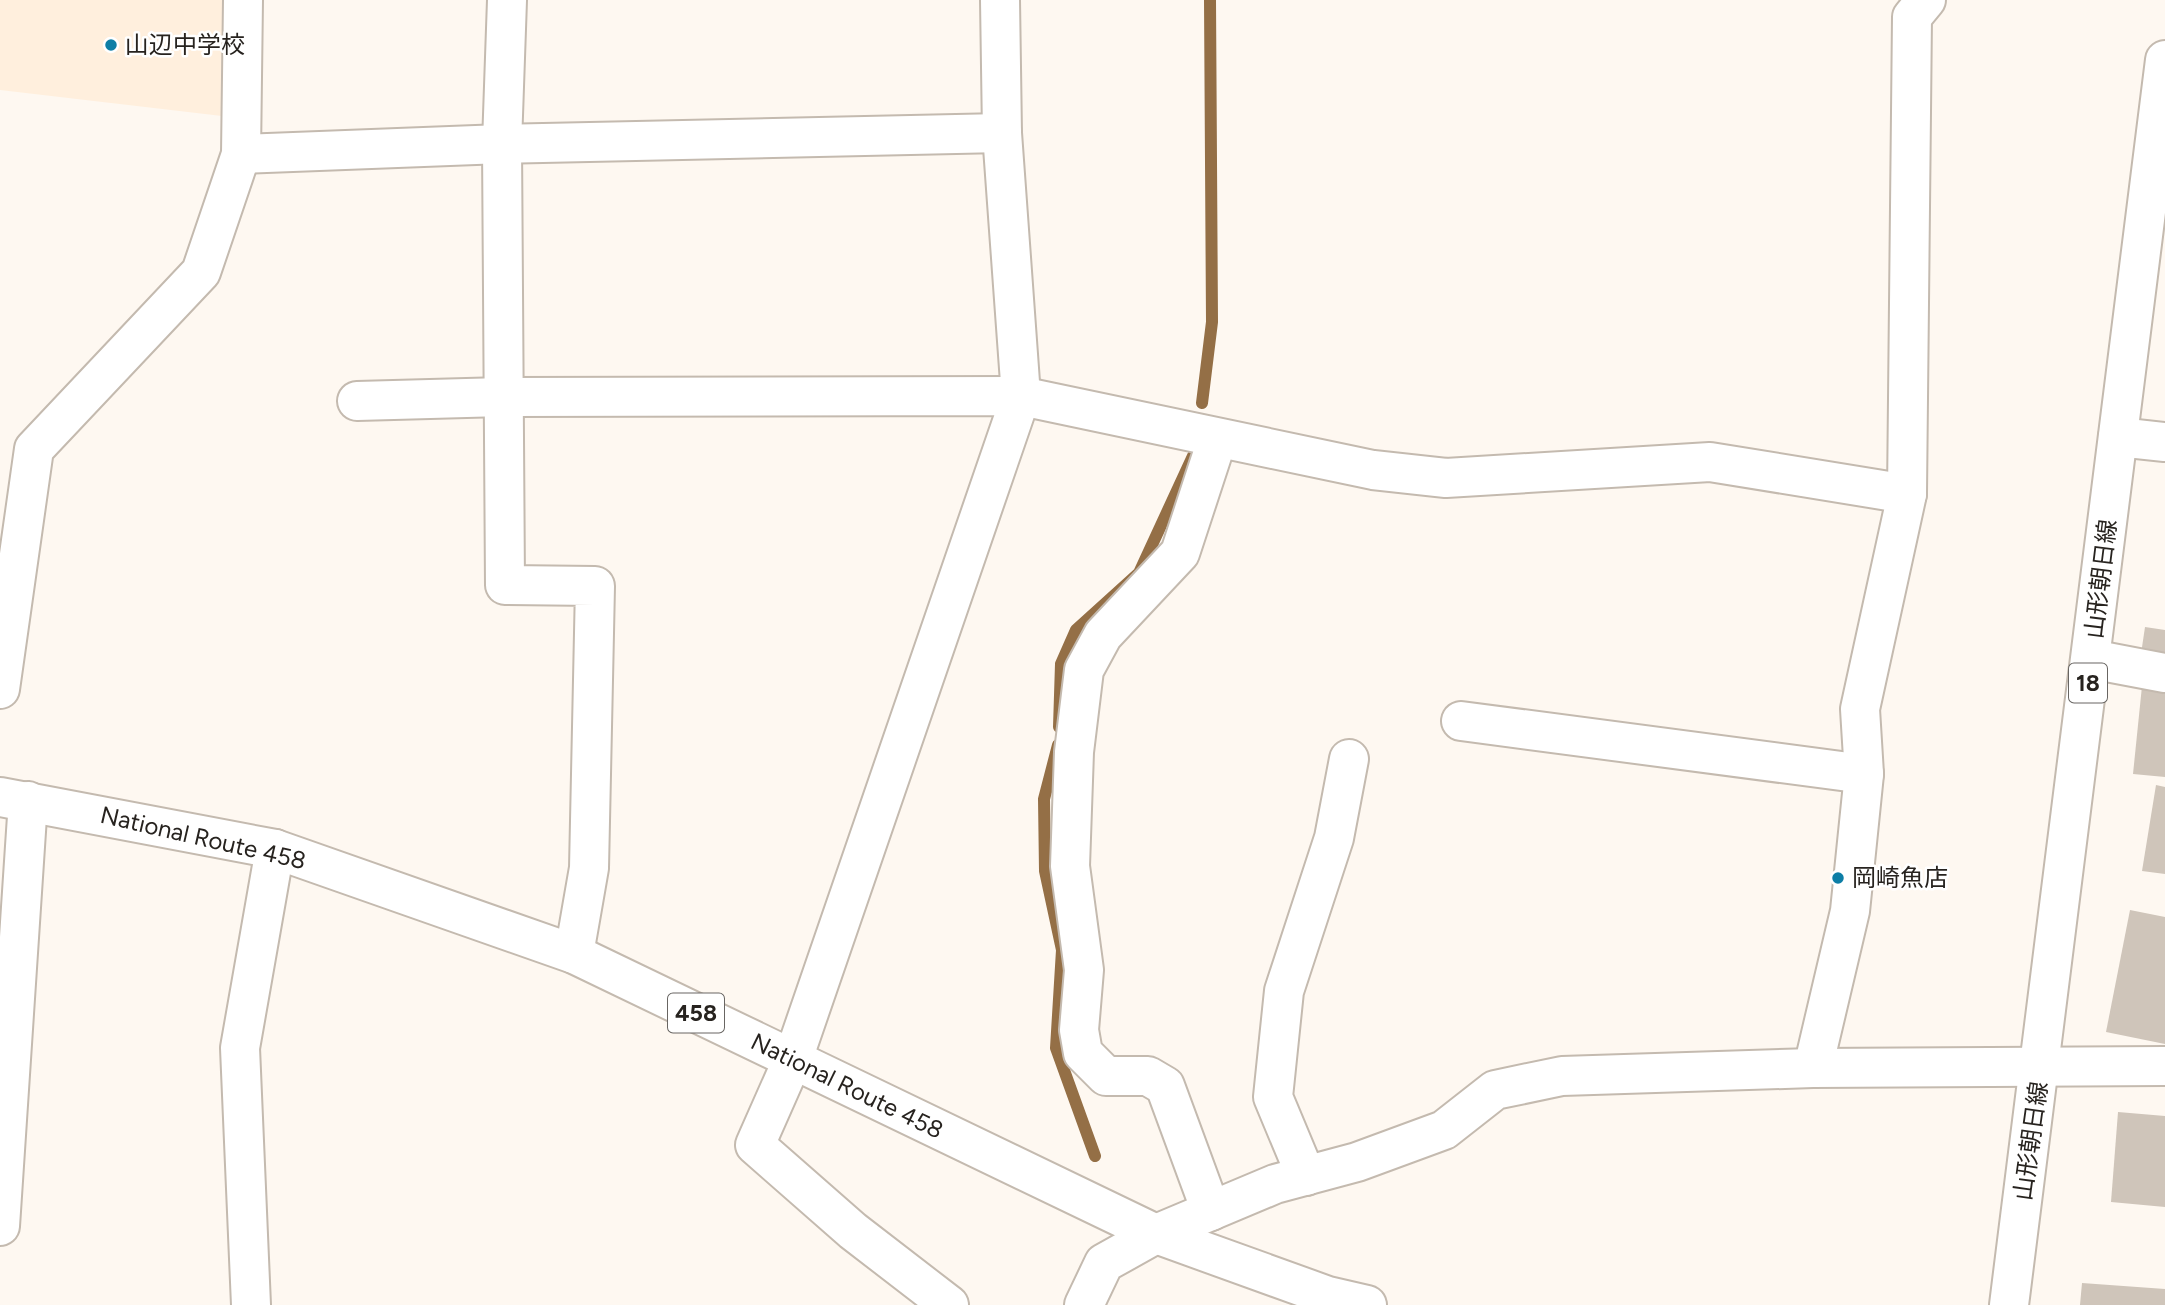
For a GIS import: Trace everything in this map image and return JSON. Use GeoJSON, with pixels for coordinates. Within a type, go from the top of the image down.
{"type":"FeatureCollection","features":[{"type":"Feature","properties":{"kind":"main road"},"geometry":{"type":"LineString","coordinates":[[0,689],[34,449],[201,272],[241,154],[243,0]]}},
{"type":"Feature","properties":{"kind":"main road"},"geometry":{"type":"LineString","coordinates":[[507,0],[502,144],[505,585],[595,586],[589,868],[573,954]]}},
{"type":"Feature","properties":{"kind":"main road"},"geometry":{"type":"LineString","coordinates":[[949,1305],[853,1231],[755,1145],[793,1059],[1021,396],[1002,133],[1000,0]]}},
{"type":"Feature","properties":{"kind":"main road"},"geometry":{"type":"LineString","coordinates":[[1813,1068],[1850,911],[1864,774],[1860,709],[1907,494],[1912,17],[1926,0]]}},
{"type":"Feature","properties":{"kind":"main road","name":"山形朝日線"},"geometry":{"type":"LineString","coordinates":[[2009,1305],[2041,1068],[2165,61]]}},
{"type":"Feature","properties":{"kind":"main road"},"geometry":{"type":"LineString","coordinates":[[241,154],[502,144],[1002,133]]}},
{"type":"Feature","properties":{"kind":"main road"},"geometry":{"type":"LineString","coordinates":[[357,401],[503,397],[1021,396],[1217,440],[1373,470],[1446,478],[1710,462],[1907,494]]}},
{"type":"Feature","properties":{"kind":"main road"},"geometry":{"type":"LineString","coordinates":[[2118,437],[2165,442]]}},
{"type":"Feature","properties":{"kind":"main road"},"geometry":{"type":"LineString","coordinates":[[1211,1211],[1165,1086],[1148,1076],[1106,1076],[1083,1053],[1079,1030],[1084,970],[1070,866],[1074,752],[1084,670],[1103,635],[1180,553],[1217,440]]}},
{"type":"Feature","properties":{"kind":"main road"},"geometry":{"type":"LineString","coordinates":[[2091,659],[2165,673]]}},
{"type":"Feature","properties":{"kind":"main road"},"geometry":{"type":"LineString","coordinates":[[1461,721],[1864,774]]}},
{"type":"Feature","properties":{"kind":"main road"},"geometry":{"type":"LineString","coordinates":[[1306,1176],[1273,1097],[1284,991],[1334,838],[1349,759]]}},
{"type":"Feature","properties":{"kind":"main road"},"geometry":{"type":"LineString","coordinates":[[0,1226],[14,799]]}},
{"type":"Feature","properties":{"kind":"main road","name":"National Route 458"},"geometry":{"type":"LineString","coordinates":[[14,799],[275,849],[573,954],[1156,1234],[1328,1296],[1367,1305]]}},
{"type":"Feature","properties":{"kind":"main road"},"geometry":{"type":"LineString","coordinates":[[251,1305],[240,1048],[275,849]]}},
{"type":"Feature","properties":{"kind":"main road"},"geometry":{"type":"LineString","coordinates":[[1084,1305],[1104,1263],[1156,1234],[1275,1184],[1357,1162],[1444,1130],[1495,1090],[1549,1079],[1813,1068],[2165,1066]]}},
{"type":"Feature","properties":{"kind":"shaded area","name":"山辺中学校"},"geometry":{"type":"Polygon","coordinates":[[[0,0],[223,0],[222,116],[0,90],[0,0]]]}},
{"type":"Feature","properties":{"kind":"building"},"geometry":{"type":"Polygon","coordinates":[[[2145,627],[2165,630],[2165,658],[2141,654],[2145,627]]]}},
{"type":"Feature","properties":{"kind":"building"},"geometry":{"type":"Polygon","coordinates":[[[2142,686],[2165,689],[2165,777],[2133,774],[2142,686]]]}},
{"type":"Feature","properties":{"kind":"building"},"geometry":{"type":"Polygon","coordinates":[[[2156,785],[2165,787],[2165,874],[2142,871],[2156,785]]]}},
{"type":"Feature","properties":{"kind":"building"},"geometry":{"type":"Polygon","coordinates":[[[2130,910],[2165,917],[2165,1044],[2106,1032],[2130,910]]]}},
{"type":"Feature","properties":{"kind":"building"},"geometry":{"type":"Polygon","coordinates":[[[2118,1112],[2165,1116],[2165,1207],[2111,1202],[2118,1112]]]}},
{"type":"Feature","properties":{"kind":"building"},"geometry":{"type":"Polygon","coordinates":[[[2082,1283],[2165,1289],[2165,1305],[2080,1305],[2082,1283]]]}},
{"type":"Feature","properties":{"kind":"waterway"},"geometry":{"type":"LineString","coordinates":[[1202,403],[1212,322],[1210,0]]}},
{"type":"Feature","properties":{"kind":"waterway"},"geometry":{"type":"LineString","coordinates":[[1059,727],[1061,664],[1076,630],[1139,573],[1193,456]]}},
{"type":"Feature","properties":{"kind":"waterway"},"geometry":{"type":"LineString","coordinates":[[1058,745],[1044,799],[1045,871],[1062,950],[1056,1048],[1095,1156]]}},
{"type":"Feature","properties":{"kind":"place","name":"山辺中学校"},"geometry":{"type":"Point","coordinates":[111,45]}},
{"type":"Feature","properties":{"kind":"place","name":"岡崎魚店"},"geometry":{"type":"Point","coordinates":[1838,878]}}]}
